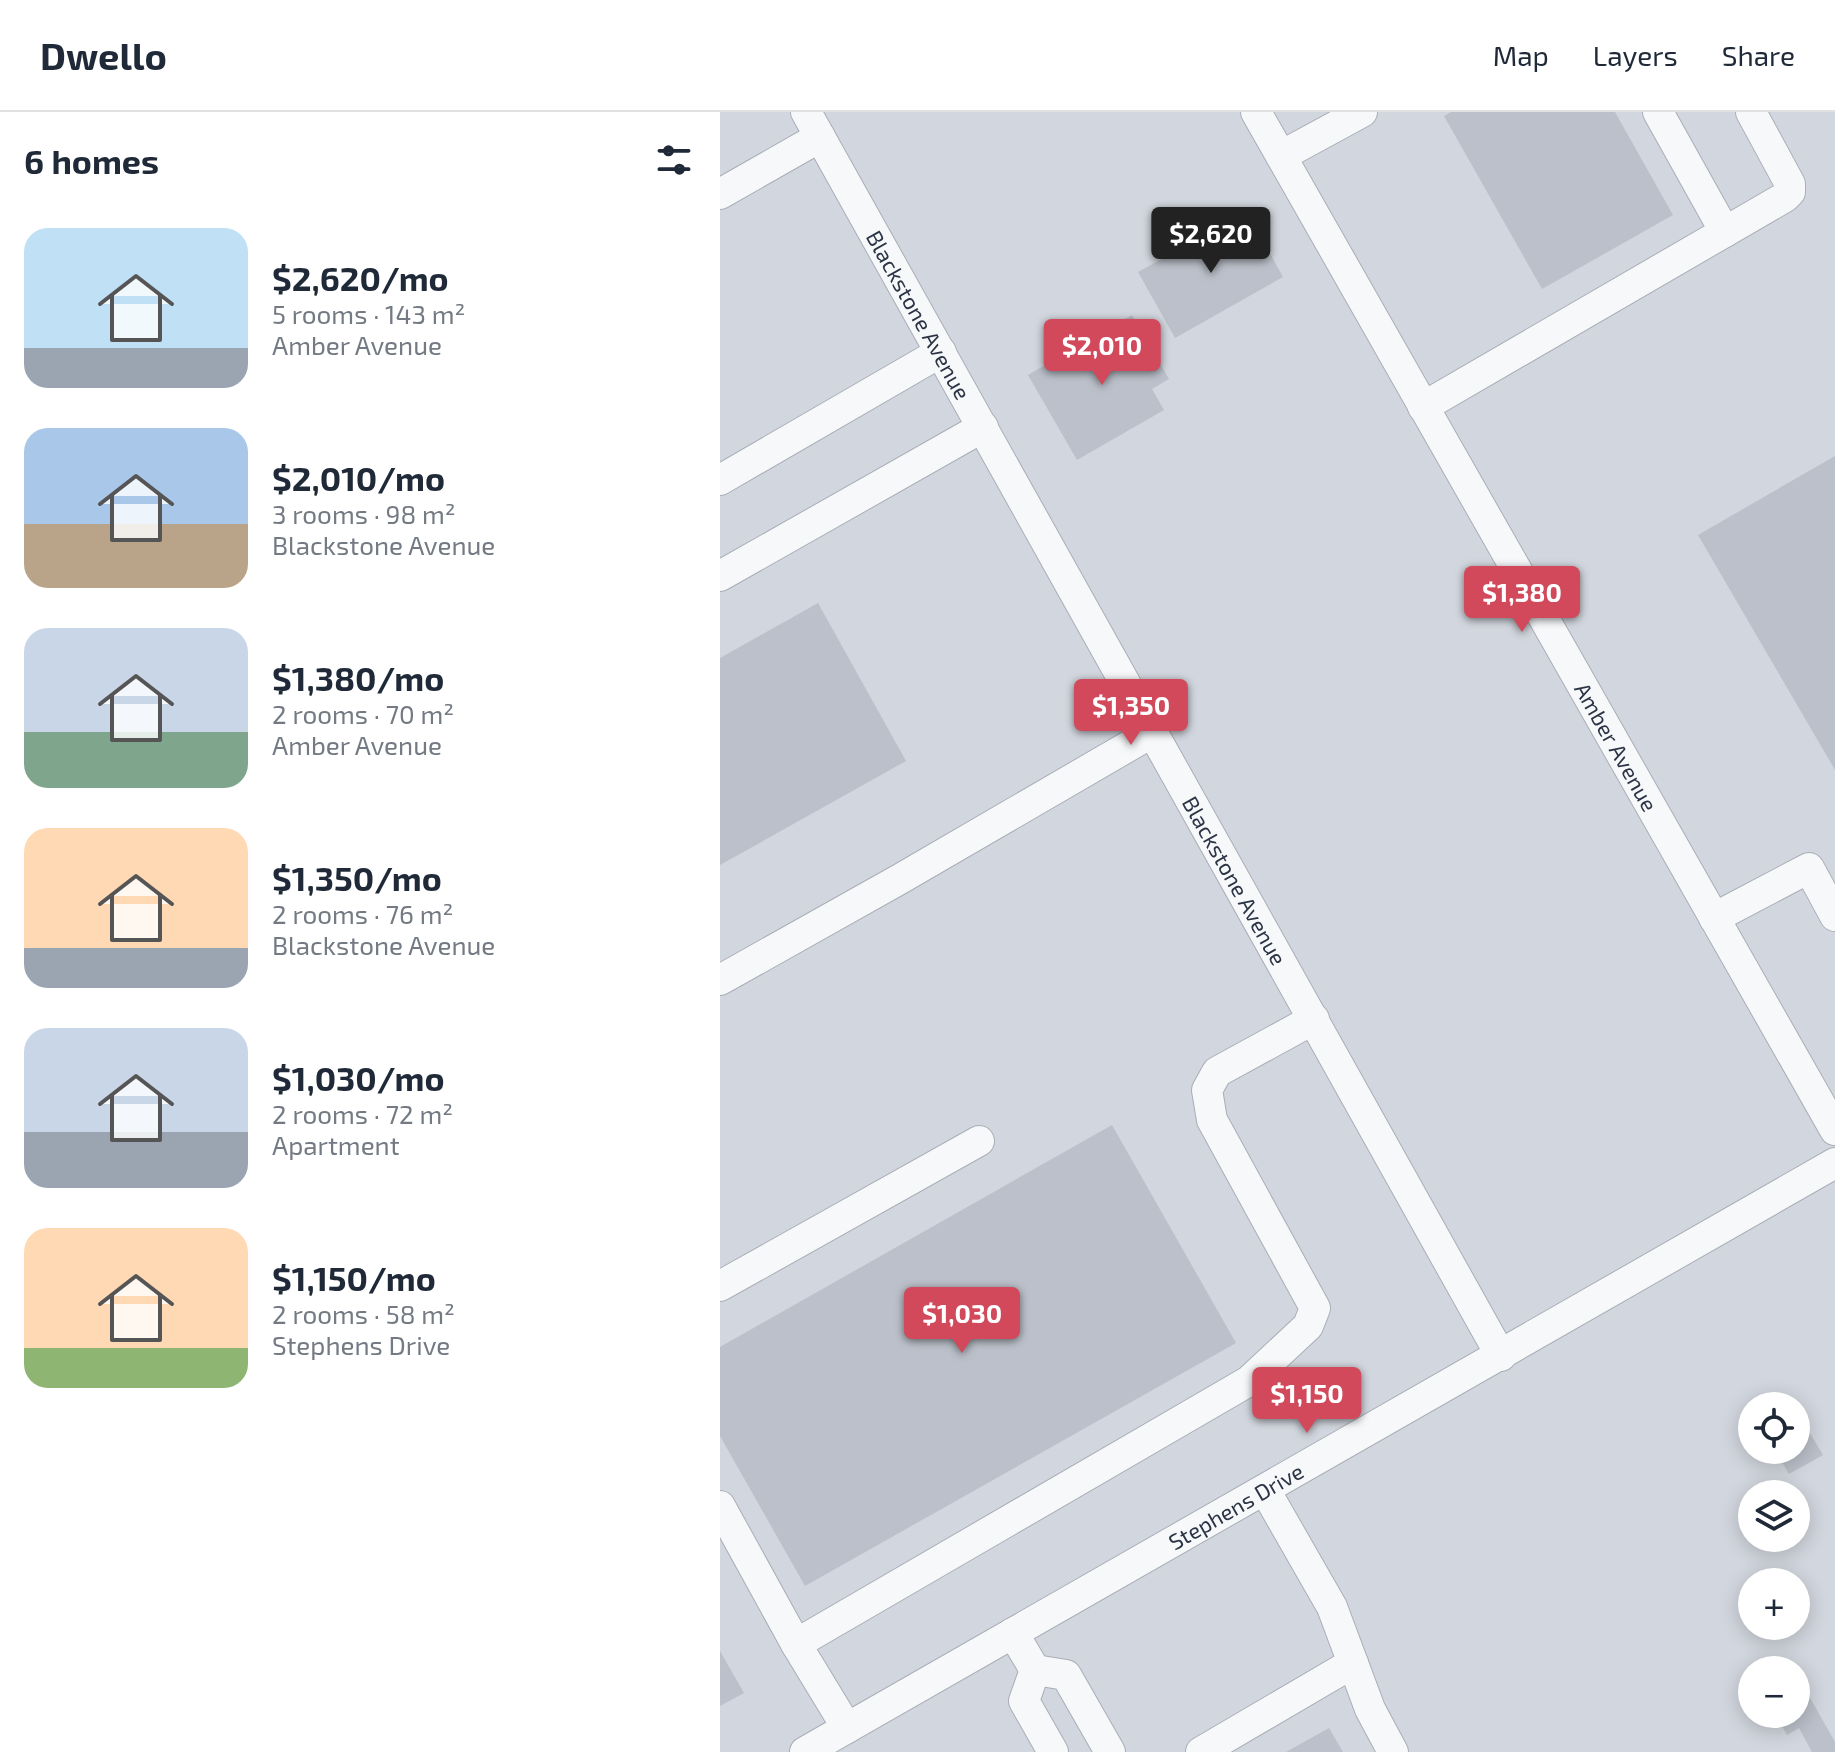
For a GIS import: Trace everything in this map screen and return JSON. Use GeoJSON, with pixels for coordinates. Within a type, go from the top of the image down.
{"type":"FeatureCollection","features":[{"type":"Feature","properties":{"kind":"street","name":"Amber Avenue"},"geometry":{"type":"LineString","coordinates":[[1256,112],[1835,1130]]}},
{"type":"Feature","properties":{"kind":"street"},"geometry":{"type":"LineString","coordinates":[[1281,156],[1362,112]]}},
{"type":"Feature","properties":{"kind":"street"},"geometry":{"type":"LineString","coordinates":[[1658,112],[1725,232]]}},
{"type":"Feature","properties":{"kind":"street"},"geometry":{"type":"LineString","coordinates":[[1423,407],[1790,192],[1790,184],[1751,112]]}},
{"type":"Feature","properties":{"kind":"street"},"geometry":{"type":"LineString","coordinates":[[720,194],[813,124]]}},
{"type":"Feature","properties":{"kind":"street","name":"Blackstone Avenue"},"geometry":{"type":"LineString","coordinates":[[813,124],[1501,1356]]}},
{"type":"Feature","properties":{"kind":"street"},"geometry":{"type":"LineString","coordinates":[[720,480],[941,352]]}},
{"type":"Feature","properties":{"kind":"street"},"geometry":{"type":"LineString","coordinates":[[720,576],[983,427]]}},
{"type":"Feature","properties":{"kind":"street"},"geometry":{"type":"LineString","coordinates":[[720,980],[1153,732]]}},
{"type":"Feature","properties":{"kind":"street"},"geometry":{"type":"LineString","coordinates":[[1714,918],[1809,868],[1835,916]]}},
{"type":"Feature","properties":{"kind":"street"},"geometry":{"type":"LineString","coordinates":[[796,1644],[1249,1381],[1308,1326],[1315,1308],[1212,1120],[1207,1090],[1217,1072],[1314,1019]]}},
{"type":"Feature","properties":{"kind":"street"},"geometry":{"type":"LineString","coordinates":[[720,1286],[979,1141]]}},
{"type":"Feature","properties":{"kind":"street","name":"Stephens Drive"},"geometry":{"type":"LineString","coordinates":[[805,1752],[1835,1163]]}},
{"type":"Feature","properties":{"kind":"street"},"geometry":{"type":"LineString","coordinates":[[1265,1490],[1332,1607],[1370,1709],[1393,1752]]}},
{"type":"Feature","properties":{"kind":"street"},"geometry":{"type":"LineString","coordinates":[[720,1506],[796,1644],[847,1728]]}},
{"type":"Feature","properties":{"kind":"street"},"geometry":{"type":"LineString","coordinates":[[1013,1633],[1035,1670]]}},
{"type":"Feature","properties":{"kind":"street"},"geometry":{"type":"LineString","coordinates":[[1201,1752],[1353,1663]]}},
{"type":"Feature","properties":{"kind":"street"},"geometry":{"type":"LineString","coordinates":[[1035,1670],[1024,1701],[1053,1752]]}},
{"type":"Feature","properties":{"kind":"street"},"geometry":{"type":"LineString","coordinates":[[1035,1670],[1066,1675],[1110,1752]]}},
{"type":"Feature","properties":{"kind":"shaded area"},"geometry":{"type":"Polygon","coordinates":[[[720,112],[1835,112],[1835,1752],[720,1752],[720,112]]]}},
{"type":"Feature","properties":{"kind":"building"},"geometry":{"type":"Polygon","coordinates":[[[1451,112],[1615,112],[1673,215],[1542,289],[1444,116],[1451,112]]]}},
{"type":"Feature","properties":{"kind":"building"},"geometry":{"type":"Polygon","coordinates":[[[1247,212],[1283,277],[1175,338],[1138,272],[1247,212]]]}},
{"type":"Feature","properties":{"kind":"building"},"geometry":{"type":"Polygon","coordinates":[[[1132,315],[1169,379],[1152,389],[1164,410],[1077,460],[1028,375],[1132,315]]]}},
{"type":"Feature","properties":{"kind":"building"},"geometry":{"type":"Polygon","coordinates":[[[1835,456],[1835,770],[1698,535],[1835,456]]]}},
{"type":"Feature","properties":{"kind":"building"},"geometry":{"type":"Polygon","coordinates":[[[818,603],[906,761],[720,865],[720,658],[818,603]]]}},
{"type":"Feature","properties":{"kind":"building"},"geometry":{"type":"Polygon","coordinates":[[[1112,1125],[1236,1343],[805,1586],[720,1436],[720,1347],[1112,1125]]]}},
{"type":"Feature","properties":{"kind":"building"},"geometry":{"type":"Polygon","coordinates":[[[1810,1433],[1823,1455],[1810,1462],[1810,1433]]]}},
{"type":"Feature","properties":{"kind":"building"},"geometry":{"type":"Polygon","coordinates":[[[1783,1464],[1807,1464],[1789,1474],[1783,1464]]]}},
{"type":"Feature","properties":{"kind":"building"},"geometry":{"type":"Polygon","coordinates":[[[720,1651],[744,1693],[720,1706],[720,1651]]]}},
{"type":"Feature","properties":{"kind":"building"},"geometry":{"type":"Polygon","coordinates":[[[1810,1698],[1835,1742],[1835,1752],[1812,1752],[1799,1728],[1810,1728],[1810,1698]]]}},
{"type":"Feature","properties":{"kind":"building"},"geometry":{"type":"Polygon","coordinates":[[[1329,1728],[1343,1752],[1286,1752],[1329,1728]]]}},
{"type":"Feature","properties":{"kind":"building"},"geometry":{"type":"Polygon","coordinates":[[[1783,1728],[1799,1728],[1787,1735],[1783,1728]]]}}]}
